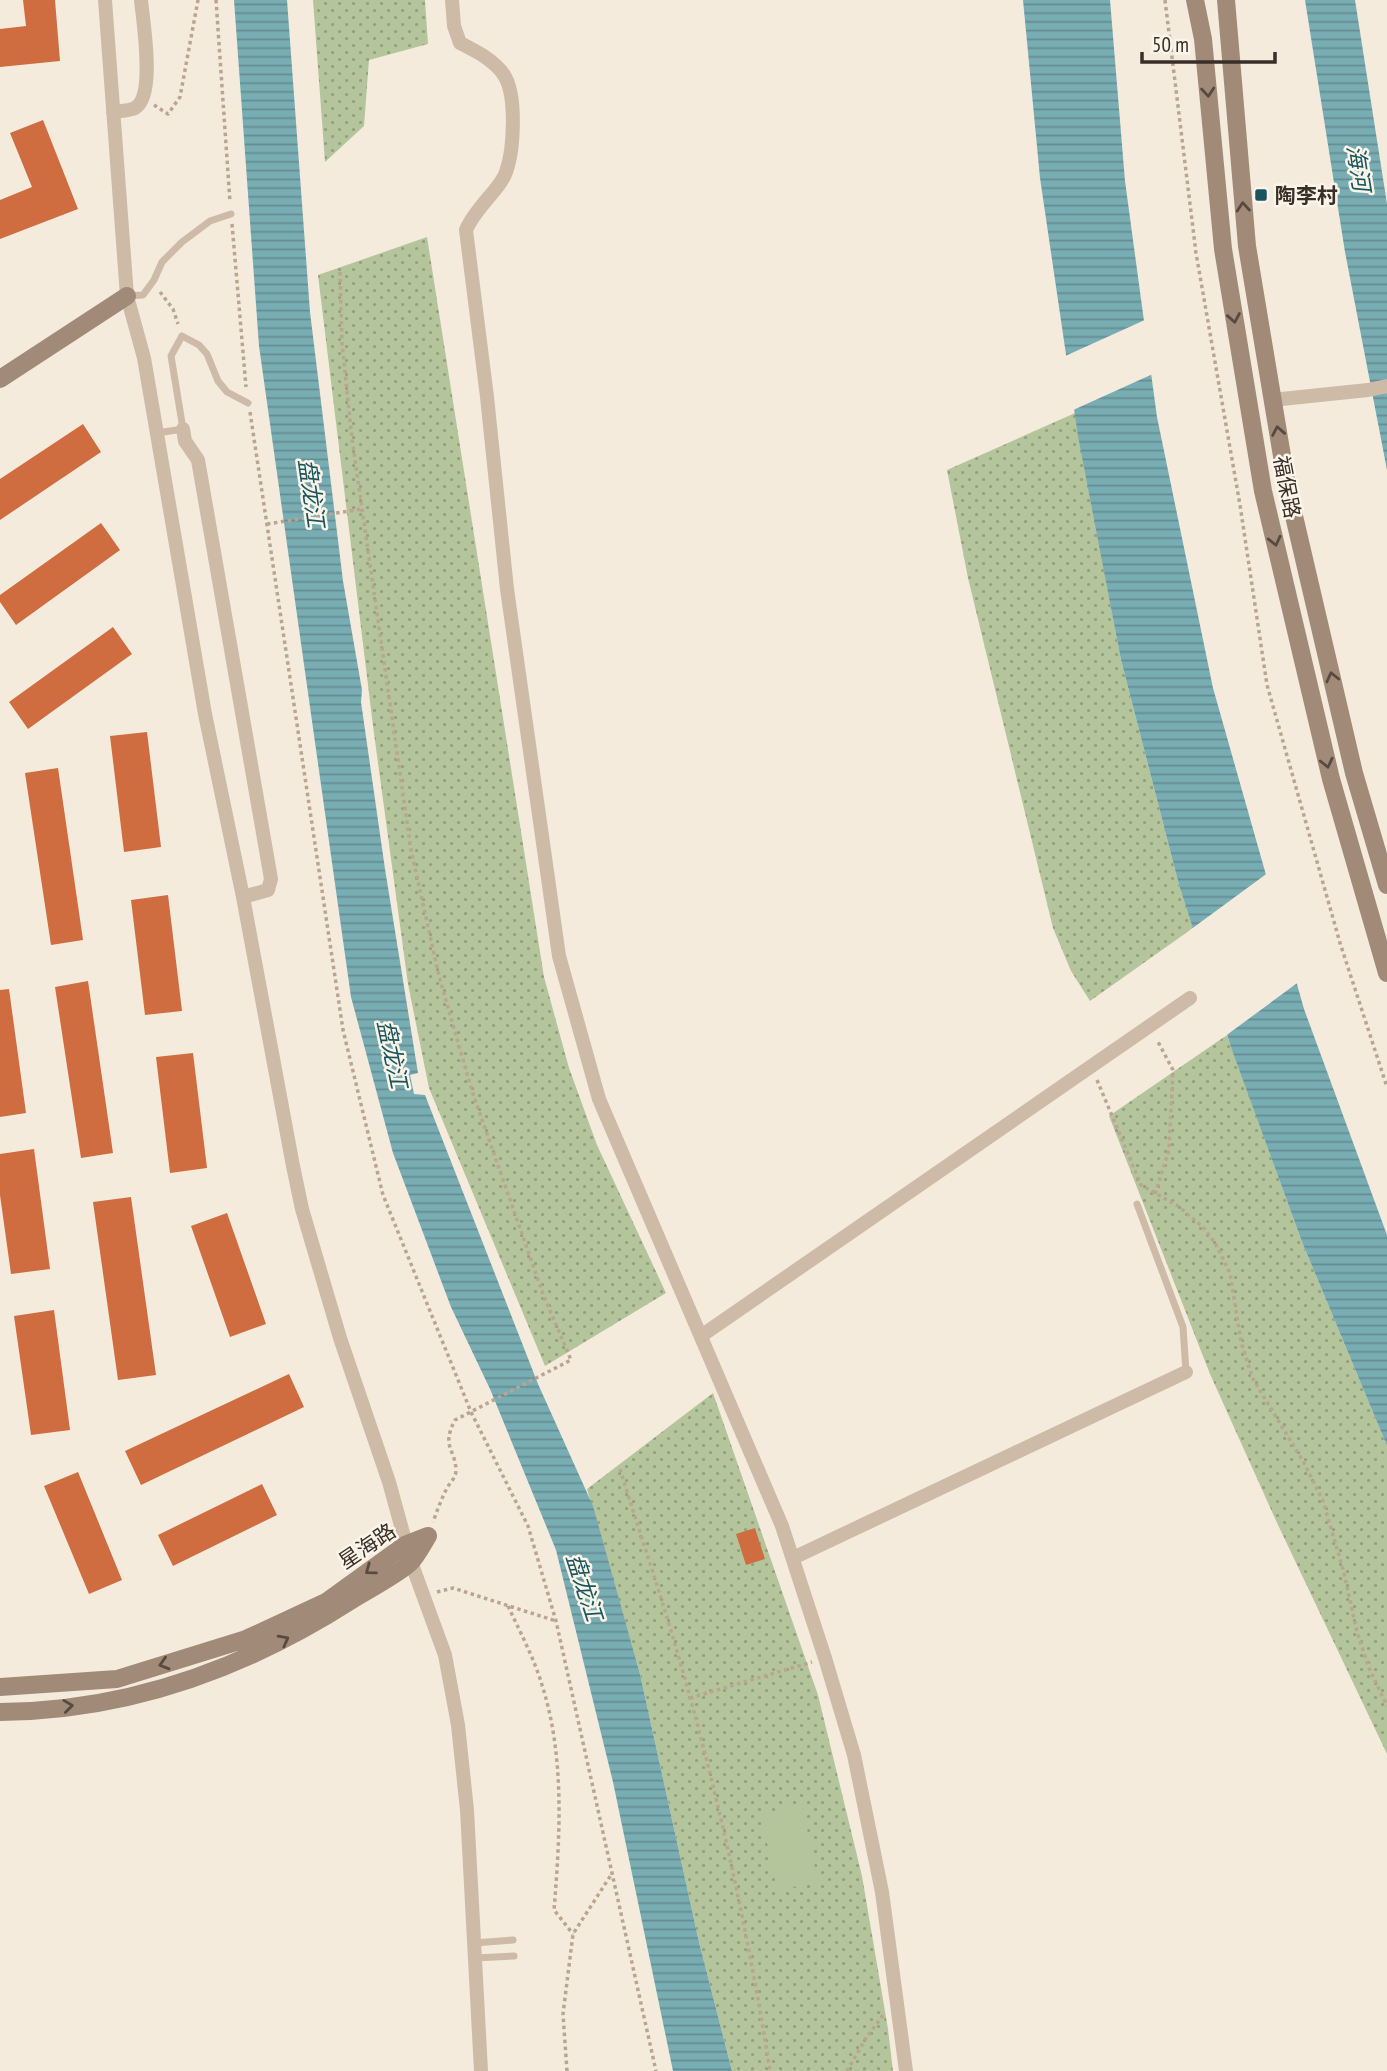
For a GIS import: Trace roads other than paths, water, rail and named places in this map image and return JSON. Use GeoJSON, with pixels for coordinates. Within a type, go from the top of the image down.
{"type":"FeatureCollection","features":[{"type":"Feature","properties":{"kind":"main road","name":"福保路"},"geometry":{"type":"LineString","coordinates":[[1195,0],[1203,39],[1223,249],[1264,491],[1331,779],[1387,972]]}},
{"type":"Feature","properties":{"kind":"main road","name":"福保路"},"geometry":{"type":"LineString","coordinates":[[1226,0],[1247,246],[1287,486],[1351,760],[1387,885]]}},
{"type":"Feature","properties":{"kind":"main road"},"geometry":{"type":"LineString","coordinates":[[0,379],[127,296]]}},
{"type":"Feature","properties":{"kind":"main road","name":"星海路"},"geometry":{"type":"LineString","coordinates":[[0,1687],[117,1679],[246,1639],[326,1602],[405,1545],[428,1536],[411,1563],[321,1620],[259,1653],[189,1681],[106,1702],[0,1712]]}},
{"type":"Feature","properties":{"kind":"street"},"geometry":{"type":"LineString","coordinates":[[105,0],[127,296],[144,359],[205,714],[302,1209],[340,1338],[389,1482],[405,1545],[444,1656],[458,1725],[467,1810],[481,2071]]}},
{"type":"Feature","properties":{"kind":"street"},"geometry":{"type":"LineString","coordinates":[[113,112],[134,108],[143,100],[147,86],[141,0]]}},
{"type":"Feature","properties":{"kind":"street"},"geometry":{"type":"LineString","coordinates":[[452,0],[454,26],[460,43],[485,56],[505,76],[515,118],[506,173],[471,217],[466,230],[488,397],[507,589],[559,956],[599,1098],[782,1526],[825,1658],[854,1755],[882,1892],[906,2071]]}},
{"type":"Feature","properties":{"kind":"street"},"geometry":{"type":"LineString","coordinates":[[1272,400],[1387,386]]}},
{"type":"Feature","properties":{"kind":"street"},"geometry":{"type":"LineString","coordinates":[[183,429],[185,441],[198,460],[271,879],[268,890],[243,897]]}},
{"type":"Feature","properties":{"kind":"street"},"geometry":{"type":"LineString","coordinates":[[701,1336],[1190,998]]}},
{"type":"Feature","properties":{"kind":"street"},"geometry":{"type":"LineString","coordinates":[[793,1558],[1186,1372]]}},
{"type":"Feature","properties":{"kind":"lane"},"geometry":{"type":"LineString","coordinates":[[127,296],[143,295],[162,262],[182,242],[210,221],[231,214]]}},
{"type":"Feature","properties":{"kind":"lane"},"geometry":{"type":"LineString","coordinates":[[156,433],[183,429],[171,356],[182,336],[199,345],[207,354],[218,381],[227,392],[248,403]]}},
{"type":"Feature","properties":{"kind":"lane"},"geometry":{"type":"LineString","coordinates":[[1137,1204],[1183,1327],[1186,1372]]}},
{"type":"Feature","properties":{"kind":"lane"},"geometry":{"type":"LineString","coordinates":[[474,1943],[513,1940]]}},
{"type":"Feature","properties":{"kind":"lane"},"geometry":{"type":"LineString","coordinates":[[475,1958],[514,1956]]}},
{"type":"Feature","properties":{"kind":"water","name":"盘龙江"},"geometry":{"type":"Polygon","coordinates":[[[234,0],[287,0],[310,312],[343,581],[362,690],[361,702],[385,869],[418,1073],[410,1075],[414,1094],[425,1095],[538,1384],[593,1506],[640,1674],[699,1942],[732,2071],[673,2071],[613,1782],[556,1550],[490,1389],[451,1307],[393,1153],[351,997],[259,346],[234,0]]]}},
{"type":"Feature","properties":{"kind":"water"},"geometry":{"type":"Polygon","coordinates":[[[1023,0],[1110,0],[1125,181],[1157,417],[1213,688],[1304,1009],[1387,1235],[1387,1446],[1302,1242],[1232,1050],[1179,885],[1121,660],[1078,436],[1040,178],[1023,0]]]}},
{"type":"Feature","properties":{"kind":"water","name":"海河"},"geometry":{"type":"Polygon","coordinates":[[[1305,0],[1355,0],[1387,204],[1387,470],[1345,252],[1305,0]]]}},
{"type":"Feature","properties":{"kind":"place","name":"陶李村"},"geometry":{"type":"Point","coordinates":[1261,195]}}]}
